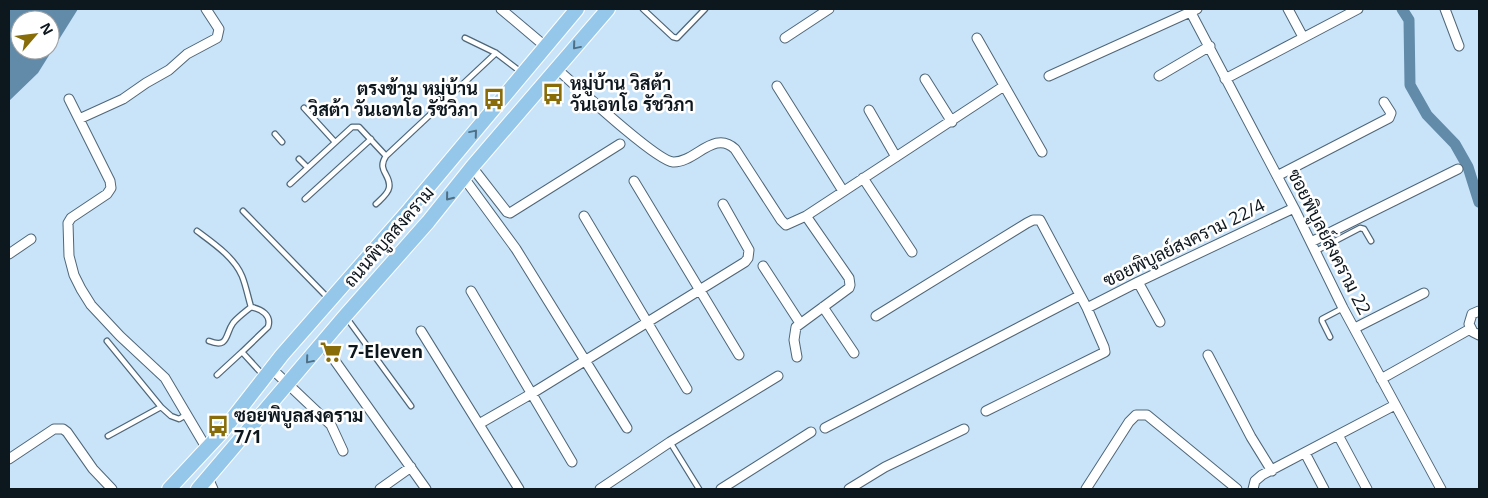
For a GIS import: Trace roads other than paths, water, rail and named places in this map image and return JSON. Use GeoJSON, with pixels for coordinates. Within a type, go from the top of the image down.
{"type":"FeatureCollection","features":[{"type":"Feature","properties":{"kind":"main road","name":"ถนนพิบูลสงคราม"},"geometry":{"type":"LineString","coordinates":[[170,489],[207,449],[330,300],[410,210],[577,9]]}},
{"type":"Feature","properties":{"kind":"main road","name":"ถนนพิบูลสงคราม"},"geometry":{"type":"LineString","coordinates":[[198,489],[211,484],[262,416],[345,316],[428,222],[468,172],[608,9]]}},
{"type":"Feature","properties":{"kind":"main road"},"geometry":{"type":"LineString","coordinates":[[247,400],[262,416]]}},
{"type":"Feature","properties":{"kind":"street"},"geometry":{"type":"LineString","coordinates":[[79,119],[123,100],[169,70],[187,54],[217,38],[219,29],[206,9]]}},
{"type":"Feature","properties":{"kind":"street"},"geometry":{"type":"LineString","coordinates":[[501,9],[546,47]]}},
{"type":"Feature","properties":{"kind":"street"},"geometry":{"type":"LineString","coordinates":[[785,38],[829,9]]}},
{"type":"Feature","properties":{"kind":"street"},"geometry":{"type":"LineString","coordinates":[[1288,9],[1303,37]]}},
{"type":"Feature","properties":{"kind":"street"},"geometry":{"type":"LineString","coordinates":[[1225,80],[1358,9]]}},
{"type":"Feature","properties":{"kind":"street"},"geometry":{"type":"LineString","coordinates":[[1445,9],[1459,46]]}},
{"type":"Feature","properties":{"kind":"street"},"geometry":{"type":"LineString","coordinates":[[1049,76],[1192,10]]}},
{"type":"Feature","properties":{"kind":"street","name":"ซอยพิบูลย์สงคราม 22"},"geometry":{"type":"LineString","coordinates":[[1192,10],[1225,80],[1278,176],[1343,308],[1441,489]]}},
{"type":"Feature","properties":{"kind":"street"},"geometry":{"type":"LineString","coordinates":[[977,38],[1042,152]]}},
{"type":"Feature","properties":{"kind":"street"},"geometry":{"type":"LineString","coordinates":[[1159,76],[1210,46]]}},
{"type":"Feature","properties":{"kind":"street"},"geometry":{"type":"LineString","coordinates":[[556,69],[663,159],[673,162],[682,160],[717,142],[730,144],[780,220],[786,225],[806,216],[952,122],[1004,86]]}},
{"type":"Feature","properties":{"kind":"street"},"geometry":{"type":"LineString","coordinates":[[925,79],[952,122]]}},
{"type":"Feature","properties":{"kind":"street"},"geometry":{"type":"LineString","coordinates":[[777,86],[843,191]]}},
{"type":"Feature","properties":{"kind":"street"},"geometry":{"type":"LineString","coordinates":[[69,99],[110,181],[111,188],[107,194],[71,218],[68,223],[69,256],[74,275],[91,305],[120,336],[160,372],[207,449]]}},
{"type":"Feature","properties":{"kind":"street"},"geometry":{"type":"LineString","coordinates":[[1278,176],[1389,118],[1391,113],[1384,102]]}},
{"type":"Feature","properties":{"kind":"street"},"geometry":{"type":"LineString","coordinates":[[870,110],[896,157]]}},
{"type":"Feature","properties":{"kind":"street"},"geometry":{"type":"LineString","coordinates":[[468,172],[510,213],[620,144]]}},
{"type":"Feature","properties":{"kind":"street"},"geometry":{"type":"LineString","coordinates":[[1311,242],[1458,169]]}},
{"type":"Feature","properties":{"kind":"street"},"geometry":{"type":"LineString","coordinates":[[468,172],[627,428]]}},
{"type":"Feature","properties":{"kind":"street"},"geometry":{"type":"LineString","coordinates":[[864,178],[912,252]]}},
{"type":"Feature","properties":{"kind":"street"},"geometry":{"type":"LineString","coordinates":[[634,181],[739,355]]}},
{"type":"Feature","properties":{"kind":"street"},"geometry":{"type":"LineString","coordinates":[[479,424],[745,262],[750,255],[749,250],[723,204]]}},
{"type":"Feature","properties":{"kind":"street","name":"ซอยพิบูลย์สงคราม 22/4"},"geometry":{"type":"LineString","coordinates":[[1087,308],[1294,208]]}},
{"type":"Feature","properties":{"kind":"street"},"geometry":{"type":"LineString","coordinates":[[584,216],[687,389]]}},
{"type":"Feature","properties":{"kind":"street"},"geometry":{"type":"LineString","coordinates":[[797,357],[794,331],[800,323],[848,288],[850,284],[848,278],[806,216]]}},
{"type":"Feature","properties":{"kind":"street"},"geometry":{"type":"LineString","coordinates":[[876,316],[1027,223],[1037,219],[1043,224],[1087,308],[1105,352],[986,411]]}},
{"type":"Feature","properties":{"kind":"street"},"geometry":{"type":"LineString","coordinates":[[9,254],[31,239]]}},
{"type":"Feature","properties":{"kind":"street"},"geometry":{"type":"LineString","coordinates":[[764,266],[800,323]]}},
{"type":"Feature","properties":{"kind":"street"},"geometry":{"type":"LineString","coordinates":[[1138,282],[1160,322]]}},
{"type":"Feature","properties":{"kind":"street"},"geometry":{"type":"LineString","coordinates":[[471,291],[572,462]]}},
{"type":"Feature","properties":{"kind":"street"},"geometry":{"type":"LineString","coordinates":[[1355,328],[1424,293]]}},
{"type":"Feature","properties":{"kind":"street"},"geometry":{"type":"LineString","coordinates":[[825,428],[1080,296]]}},
{"type":"Feature","properties":{"kind":"street"},"geometry":{"type":"LineString","coordinates":[[823,307],[854,353]]}},
{"type":"Feature","properties":{"kind":"street"},"geometry":{"type":"LineString","coordinates":[[1470,329],[1472,314],[1479,311]]}},
{"type":"Feature","properties":{"kind":"street"},"geometry":{"type":"LineString","coordinates":[[1470,329],[1479,335]]}},
{"type":"Feature","properties":{"kind":"street"},"geometry":{"type":"LineString","coordinates":[[1382,379],[1470,329]]}},
{"type":"Feature","properties":{"kind":"street"},"geometry":{"type":"LineString","coordinates":[[422,331],[519,489]]}},
{"type":"Feature","properties":{"kind":"street"},"geometry":{"type":"LineString","coordinates":[[323,344],[426,489]]}},
{"type":"Feature","properties":{"kind":"street"},"geometry":{"type":"LineString","coordinates":[[1208,355],[1251,437],[1272,471]]}},
{"type":"Feature","properties":{"kind":"street"},"geometry":{"type":"LineString","coordinates":[[268,373],[288,385],[331,425],[344,451]]}},
{"type":"Feature","properties":{"kind":"street"},"geometry":{"type":"LineString","coordinates":[[600,489],[670,442],[778,376]]}},
{"type":"Feature","properties":{"kind":"street"},"geometry":{"type":"LineString","coordinates":[[1253,489],[1257,479],[1395,404]]}},
{"type":"Feature","properties":{"kind":"street"},"geometry":{"type":"LineString","coordinates":[[1086,489],[1129,422],[1136,415],[1147,415],[1237,489]]}},
{"type":"Feature","properties":{"kind":"street"},"geometry":{"type":"LineString","coordinates":[[9,459],[54,429],[63,429],[93,469],[112,489]]}},
{"type":"Feature","properties":{"kind":"street"},"geometry":{"type":"LineString","coordinates":[[849,489],[885,467],[964,429]]}},
{"type":"Feature","properties":{"kind":"street"},"geometry":{"type":"LineString","coordinates":[[721,489],[811,432]]}},
{"type":"Feature","properties":{"kind":"street"},"geometry":{"type":"LineString","coordinates":[[1338,435],[1367,489]]}},
{"type":"Feature","properties":{"kind":"street"},"geometry":{"type":"LineString","coordinates":[[1305,453],[1324,489]]}},
{"type":"Feature","properties":{"kind":"street"},"geometry":{"type":"LineString","coordinates":[[380,489],[411,467]]}},
{"type":"Feature","properties":{"kind":"lane"},"geometry":{"type":"LineString","coordinates":[[643,9],[677,38],[705,9]]}},
{"type":"Feature","properties":{"kind":"lane"},"geometry":{"type":"LineString","coordinates":[[465,38],[496,53],[523,74]]}},
{"type":"Feature","properties":{"kind":"lane"},"geometry":{"type":"LineString","coordinates":[[376,204],[390,188],[382,167],[382,162],[386,156],[496,53]]}},
{"type":"Feature","properties":{"kind":"lane"},"geometry":{"type":"LineString","coordinates":[[304,108],[335,142]]}},
{"type":"Feature","properties":{"kind":"lane"},"geometry":{"type":"LineString","coordinates":[[290,184],[352,127],[359,127],[386,156]]}},
{"type":"Feature","properties":{"kind":"lane"},"geometry":{"type":"LineString","coordinates":[[275,134],[282,142]]}},
{"type":"Feature","properties":{"kind":"lane"},"geometry":{"type":"LineString","coordinates":[[306,199],[371,139]]}},
{"type":"Feature","properties":{"kind":"lane"},"geometry":{"type":"LineString","coordinates":[[299,159],[307,168]]}},
{"type":"Feature","properties":{"kind":"lane"},"geometry":{"type":"LineString","coordinates":[[244,211],[330,300]]}},
{"type":"Feature","properties":{"kind":"lane"},"geometry":{"type":"LineString","coordinates":[[1315,252],[1360,228],[1364,229],[1371,241]]}},
{"type":"Feature","properties":{"kind":"lane"},"geometry":{"type":"LineString","coordinates":[[197,231],[226,255],[241,274],[251,307]]}},
{"type":"Feature","properties":{"kind":"lane"},"geometry":{"type":"LineString","coordinates":[[209,340],[217,344],[223,342],[227,338],[234,322],[251,307]]}},
{"type":"Feature","properties":{"kind":"lane"},"geometry":{"type":"LineString","coordinates":[[217,375],[262,334],[269,322],[262,310],[251,307]]}},
{"type":"Feature","properties":{"kind":"lane"},"geometry":{"type":"LineString","coordinates":[[1330,337],[1322,319],[1343,308]]}},
{"type":"Feature","properties":{"kind":"lane"},"geometry":{"type":"LineString","coordinates":[[345,316],[411,406]]}},
{"type":"Feature","properties":{"kind":"lane"},"geometry":{"type":"LineString","coordinates":[[106,341],[161,407],[175,418],[179,419],[188,415]]}},
{"type":"Feature","properties":{"kind":"lane"},"geometry":{"type":"LineString","coordinates":[[242,352],[268,373]]}},
{"type":"Feature","properties":{"kind":"lane"},"geometry":{"type":"LineString","coordinates":[[108,436],[161,407]]}},
{"type":"Feature","properties":{"kind":"lane"},"geometry":{"type":"LineString","coordinates":[[670,442],[698,489]]}},
{"type":"Feature","properties":{"kind":"water"},"geometry":{"type":"Polygon","coordinates":[[[9,9],[78,9],[60,38],[60,10],[10,10],[10,60],[46,60],[38,73],[9,101],[9,9]]]}},
{"type":"Feature","properties":{"kind":"waterway"},"geometry":{"type":"LineString","coordinates":[[1402,9],[1409,20],[1410,85],[1427,115],[1455,144],[1468,167],[1479,202]]}},
{"type":"Feature","properties":{"kind":"place","name":"หมู่บ้าน วิสต้า วันเอทโอ รัชวิภา"},"geometry":{"type":"Point","coordinates":[553,94]}},
{"type":"Feature","properties":{"kind":"place","name":"ตรงข้าม หมู่บ้าน วิสต้า วันเอทโอ รัชวิภา"},"geometry":{"type":"Point","coordinates":[494,99]}},
{"type":"Feature","properties":{"kind":"place","name":"7-Eleven"},"geometry":{"type":"Point","coordinates":[331,352]}},
{"type":"Feature","properties":{"kind":"place","name":"ซอยพิบูลสงคราม 7/1"},"geometry":{"type":"Point","coordinates":[218,426]}}]}
